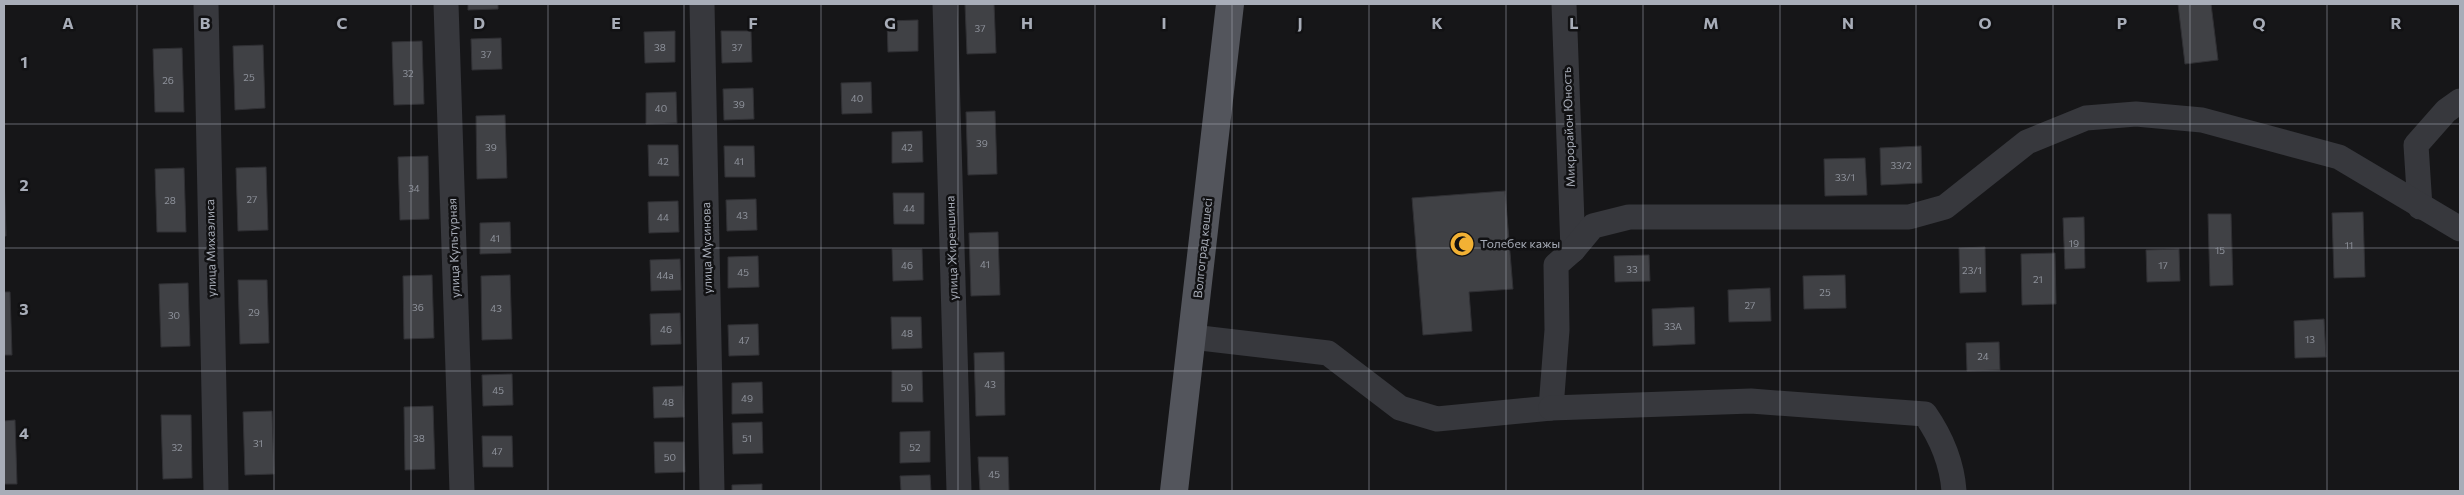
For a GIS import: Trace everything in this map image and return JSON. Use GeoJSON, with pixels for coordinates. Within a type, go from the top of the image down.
{"type":"FeatureCollection","features":[{"type":"Feature","properties":{"kind":"main road","name":"Волгоград көшесі"},"geometry":{"type":"LineString","coordinates":[[1174,491],[1230,4]]}},
{"type":"Feature","properties":{"kind":"street","name":"улица Михаэлиса"},"geometry":{"type":"LineString","coordinates":[[206,4],[216,491]]}},
{"type":"Feature","properties":{"kind":"street","name":"улица Культурная"},"geometry":{"type":"LineString","coordinates":[[446,4],[462,491]]}},
{"type":"Feature","properties":{"kind":"street","name":"улица Мусинова"},"geometry":{"type":"LineString","coordinates":[[702,4],[712,491]]}},
{"type":"Feature","properties":{"kind":"street","name":"улица Жиреншина"},"geometry":{"type":"LineString","coordinates":[[945,4],[959,491]]}},
{"type":"Feature","properties":{"kind":"street","name":"Микрорайон Юность"},"geometry":{"type":"LineString","coordinates":[[1564,4],[1573,250]]}},
{"type":"Feature","properties":{"kind":"street"},"geometry":{"type":"LineString","coordinates":[[2420,207],[2416,145],[2446,111],[2460,100]]}},
{"type":"Feature","properties":{"kind":"street"},"geometry":{"type":"LineString","coordinates":[[1551,408],[1557,330],[1556,265],[1573,250],[1593,226],[1629,217],[1909,217],[1945,207],[2027,142],[2086,118],[2136,114],[2202,120],[2339,158],[2460,229]]}},
{"type":"Feature","properties":{"kind":"street"},"geometry":{"type":"LineString","coordinates":[[1192,338],[1328,353],[1400,408],[1437,420],[1551,408],[1751,401],[1925,414],[1940,435],[1953,479],[1954,491]]}},
{"type":"Feature","properties":{"kind":"building"},"geometry":{"type":"Polygon","coordinates":[[[468,4],[498,4],[498,9],[468,10],[468,4]]]}},
{"type":"Feature","properties":{"kind":"building"},"geometry":{"type":"Polygon","coordinates":[[[965,4],[994,4],[996,53],[967,54],[965,4]]]}},
{"type":"Feature","properties":{"kind":"building"},"geometry":{"type":"Polygon","coordinates":[[[2178,4],[2211,4],[2218,60],[2185,64],[2178,4]]]}},
{"type":"Feature","properties":{"kind":"building"},"geometry":{"type":"Polygon","coordinates":[[[918,20],[918,51],[888,52],[887,21],[918,20]]]}},
{"type":"Feature","properties":{"kind":"building"},"geometry":{"type":"Polygon","coordinates":[[[675,31],[675,62],[645,63],[644,32],[675,31]]]}},
{"type":"Feature","properties":{"kind":"building"},"geometry":{"type":"Polygon","coordinates":[[[721,31],[751,31],[752,62],[722,63],[721,31]]]}},
{"type":"Feature","properties":{"kind":"building"},"geometry":{"type":"Polygon","coordinates":[[[501,38],[502,69],[472,70],[471,39],[501,38]]]}},
{"type":"Feature","properties":{"kind":"building"},"geometry":{"type":"Polygon","coordinates":[[[422,41],[424,104],[394,105],[392,42],[422,41]]]}},
{"type":"Feature","properties":{"kind":"building"},"geometry":{"type":"Polygon","coordinates":[[[263,45],[265,108],[235,110],[233,46],[263,45]]]}},
{"type":"Feature","properties":{"kind":"building"},"geometry":{"type":"Polygon","coordinates":[[[182,48],[184,112],[155,112],[153,49],[182,48]]]}},
{"type":"Feature","properties":{"kind":"building"},"geometry":{"type":"Polygon","coordinates":[[[871,82],[872,113],[842,114],[841,83],[871,82]]]}},
{"type":"Feature","properties":{"kind":"building"},"geometry":{"type":"Polygon","coordinates":[[[753,88],[754,119],[724,120],[723,89],[753,88]]]}},
{"type":"Feature","properties":{"kind":"building"},"geometry":{"type":"Polygon","coordinates":[[[676,92],[677,123],[646,124],[646,93],[676,92]]]}},
{"type":"Feature","properties":{"kind":"building"},"geometry":{"type":"Polygon","coordinates":[[[995,111],[997,174],[968,175],[966,112],[995,111]]]}},
{"type":"Feature","properties":{"kind":"building"},"geometry":{"type":"Polygon","coordinates":[[[505,115],[507,178],[477,179],[476,116],[505,115]]]}},
{"type":"Feature","properties":{"kind":"building"},"geometry":{"type":"Polygon","coordinates":[[[922,131],[923,162],[892,163],[892,132],[922,131]]]}},
{"type":"Feature","properties":{"kind":"building"},"geometry":{"type":"Polygon","coordinates":[[[648,145],[678,145],[679,176],[649,176],[648,145]]]}},
{"type":"Feature","properties":{"kind":"building"},"geometry":{"type":"Polygon","coordinates":[[[724,146],[754,146],[755,177],[725,177],[724,146]]]}},
{"type":"Feature","properties":{"kind":"building"},"geometry":{"type":"Polygon","coordinates":[[[1921,146],[1922,183],[1881,185],[1880,148],[1921,146]]]}},
{"type":"Feature","properties":{"kind":"building"},"geometry":{"type":"Polygon","coordinates":[[[428,156],[429,219],[400,220],[398,157],[428,156]]]}},
{"type":"Feature","properties":{"kind":"building"},"geometry":{"type":"Polygon","coordinates":[[[1865,158],[1867,195],[1825,196],[1824,159],[1865,158]]]}},
{"type":"Feature","properties":{"kind":"building"},"geometry":{"type":"Polygon","coordinates":[[[266,167],[268,230],[238,231],[236,168],[266,167]]]}},
{"type":"Feature","properties":{"kind":"building"},"geometry":{"type":"Polygon","coordinates":[[[184,168],[186,232],[157,232],[155,169],[184,168]]]}},
{"type":"Feature","properties":{"kind":"building"},"geometry":{"type":"Polygon","coordinates":[[[4,172],[6,236],[4,236],[4,172]]]}},
{"type":"Feature","properties":{"kind":"building","name":"Толебек кажы"},"geometry":{"type":"Polygon","coordinates":[[[1505,191],[1513,289],[1469,292],[1472,331],[1423,335],[1412,198],[1505,191]]]}},
{"type":"Feature","properties":{"kind":"building"},"geometry":{"type":"Polygon","coordinates":[[[893,193],[924,193],[924,224],[894,224],[893,193]]]}},
{"type":"Feature","properties":{"kind":"building"},"geometry":{"type":"Polygon","coordinates":[[[756,199],[757,230],[727,231],[726,200],[756,199]]]}},
{"type":"Feature","properties":{"kind":"building"},"geometry":{"type":"Polygon","coordinates":[[[678,201],[679,232],[649,233],[648,202],[678,201]]]}},
{"type":"Feature","properties":{"kind":"building"},"geometry":{"type":"Polygon","coordinates":[[[2363,212],[2365,277],[2334,278],[2332,213],[2363,212]]]}},
{"type":"Feature","properties":{"kind":"building"},"geometry":{"type":"Polygon","coordinates":[[[2208,214],[2231,214],[2233,285],[2210,286],[2208,214]]]}},
{"type":"Feature","properties":{"kind":"building"},"geometry":{"type":"Polygon","coordinates":[[[2084,217],[2085,268],[2065,269],[2063,218],[2084,217]]]}},
{"type":"Feature","properties":{"kind":"building"},"geometry":{"type":"Polygon","coordinates":[[[510,222],[511,253],[480,254],[480,223],[510,222]]]}},
{"type":"Feature","properties":{"kind":"building"},"geometry":{"type":"Polygon","coordinates":[[[998,232],[1000,295],[971,296],[969,233],[998,232]]]}},
{"type":"Feature","properties":{"kind":"building"},"geometry":{"type":"Polygon","coordinates":[[[1985,247],[1986,292],[1960,293],[1959,248],[1985,247]]]}},
{"type":"Feature","properties":{"kind":"building"},"geometry":{"type":"Polygon","coordinates":[[[892,249],[922,249],[923,280],[893,281],[892,249]]]}},
{"type":"Feature","properties":{"kind":"building"},"geometry":{"type":"Polygon","coordinates":[[[2179,249],[2180,281],[2147,282],[2146,250],[2179,249]]]}},
{"type":"Feature","properties":{"kind":"building"},"geometry":{"type":"Polygon","coordinates":[[[2055,253],[2056,304],[2022,305],[2021,254],[2055,253]]]}},
{"type":"Feature","properties":{"kind":"building"},"geometry":{"type":"Polygon","coordinates":[[[1649,255],[1650,281],[1615,282],[1614,256],[1649,255]]]}},
{"type":"Feature","properties":{"kind":"building"},"geometry":{"type":"Polygon","coordinates":[[[758,256],[759,287],[728,288],[728,257],[758,256]]]}},
{"type":"Feature","properties":{"kind":"building"},"geometry":{"type":"Polygon","coordinates":[[[680,259],[681,290],[651,291],[650,260],[680,259]]]}},
{"type":"Feature","properties":{"kind":"building"},"geometry":{"type":"Polygon","coordinates":[[[432,275],[434,338],[404,339],[403,276],[432,275]]]}},
{"type":"Feature","properties":{"kind":"building"},"geometry":{"type":"Polygon","coordinates":[[[510,275],[512,339],[482,340],[481,276],[510,275]]]}},
{"type":"Feature","properties":{"kind":"building"},"geometry":{"type":"Polygon","coordinates":[[[1845,275],[1846,308],[1804,309],[1803,276],[1845,275]]]}},
{"type":"Feature","properties":{"kind":"building"},"geometry":{"type":"Polygon","coordinates":[[[238,280],[267,280],[269,343],[240,344],[238,280]]]}},
{"type":"Feature","properties":{"kind":"building"},"geometry":{"type":"Polygon","coordinates":[[[188,283],[190,346],[161,347],[159,284],[188,283]]]}},
{"type":"Feature","properties":{"kind":"building"},"geometry":{"type":"Polygon","coordinates":[[[1770,288],[1771,321],[1729,322],[1728,290],[1770,288]]]}},
{"type":"Feature","properties":{"kind":"building"},"geometry":{"type":"Polygon","coordinates":[[[4,292],[10,292],[12,355],[4,355],[4,292]]]}},
{"type":"Feature","properties":{"kind":"building"},"geometry":{"type":"Polygon","coordinates":[[[1694,307],[1695,344],[1653,346],[1652,309],[1694,307]]]}},
{"type":"Feature","properties":{"kind":"building"},"geometry":{"type":"Polygon","coordinates":[[[680,313],[681,344],[651,345],[650,314],[680,313]]]}},
{"type":"Feature","properties":{"kind":"building"},"geometry":{"type":"Polygon","coordinates":[[[891,317],[921,317],[922,348],[892,349],[891,317]]]}},
{"type":"Feature","properties":{"kind":"building"},"geometry":{"type":"Polygon","coordinates":[[[2324,319],[2326,357],[2295,358],[2294,321],[2324,319]]]}},
{"type":"Feature","properties":{"kind":"building"},"geometry":{"type":"Polygon","coordinates":[[[758,324],[759,355],[729,356],[728,325],[758,324]]]}},
{"type":"Feature","properties":{"kind":"building"},"geometry":{"type":"Polygon","coordinates":[[[1999,342],[2000,370],[1967,371],[1966,343],[1999,342]]]}},
{"type":"Feature","properties":{"kind":"building"},"geometry":{"type":"Polygon","coordinates":[[[1004,352],[1005,415],[976,416],[974,353],[1004,352]]]}},
{"type":"Feature","properties":{"kind":"building"},"geometry":{"type":"Polygon","coordinates":[[[892,371],[922,371],[923,402],[892,402],[892,371]]]}},
{"type":"Feature","properties":{"kind":"building"},"geometry":{"type":"Polygon","coordinates":[[[512,374],[513,405],[483,406],[482,375],[512,374]]]}},
{"type":"Feature","properties":{"kind":"building"},"geometry":{"type":"Polygon","coordinates":[[[762,382],[763,413],[732,414],[732,383],[762,382]]]}},
{"type":"Feature","properties":{"kind":"building"},"geometry":{"type":"Polygon","coordinates":[[[683,386],[684,417],[654,418],[653,387],[683,386]]]}},
{"type":"Feature","properties":{"kind":"building"},"geometry":{"type":"Polygon","coordinates":[[[433,406],[435,469],[405,470],[404,407],[433,406]]]}},
{"type":"Feature","properties":{"kind":"building"},"geometry":{"type":"Polygon","coordinates":[[[272,411],[274,474],[245,475],[243,412],[272,411]]]}},
{"type":"Feature","properties":{"kind":"building"},"geometry":{"type":"Polygon","coordinates":[[[161,415],[191,415],[192,478],[163,479],[161,415]]]}},
{"type":"Feature","properties":{"kind":"building"},"geometry":{"type":"Polygon","coordinates":[[[15,420],[17,484],[4,484],[4,421],[15,420]]]}},
{"type":"Feature","properties":{"kind":"building"},"geometry":{"type":"Polygon","coordinates":[[[762,422],[763,453],[733,454],[732,423],[762,422]]]}},
{"type":"Feature","properties":{"kind":"building"},"geometry":{"type":"Polygon","coordinates":[[[930,431],[930,462],[900,463],[900,432],[930,431]]]}},
{"type":"Feature","properties":{"kind":"building"},"geometry":{"type":"Polygon","coordinates":[[[482,436],[512,436],[513,467],[483,467],[482,436]]]}},
{"type":"Feature","properties":{"kind":"building"},"geometry":{"type":"Polygon","coordinates":[[[654,442],[684,442],[685,472],[655,473],[654,442]]]}},
{"type":"Feature","properties":{"kind":"building"},"geometry":{"type":"Polygon","coordinates":[[[978,457],[1008,457],[1009,491],[980,491],[978,457]]]}},
{"type":"Feature","properties":{"kind":"building"},"geometry":{"type":"Polygon","coordinates":[[[930,475],[931,491],[901,491],[900,476],[930,475]]]}},
{"type":"Feature","properties":{"kind":"building"},"geometry":{"type":"Polygon","coordinates":[[[762,484],[762,491],[732,491],[732,485],[762,484]]]}},
{"type":"Feature","properties":{"kind":"place","name":"Толебек кажы"},"geometry":{"type":"Point","coordinates":[1462,244]}}]}
